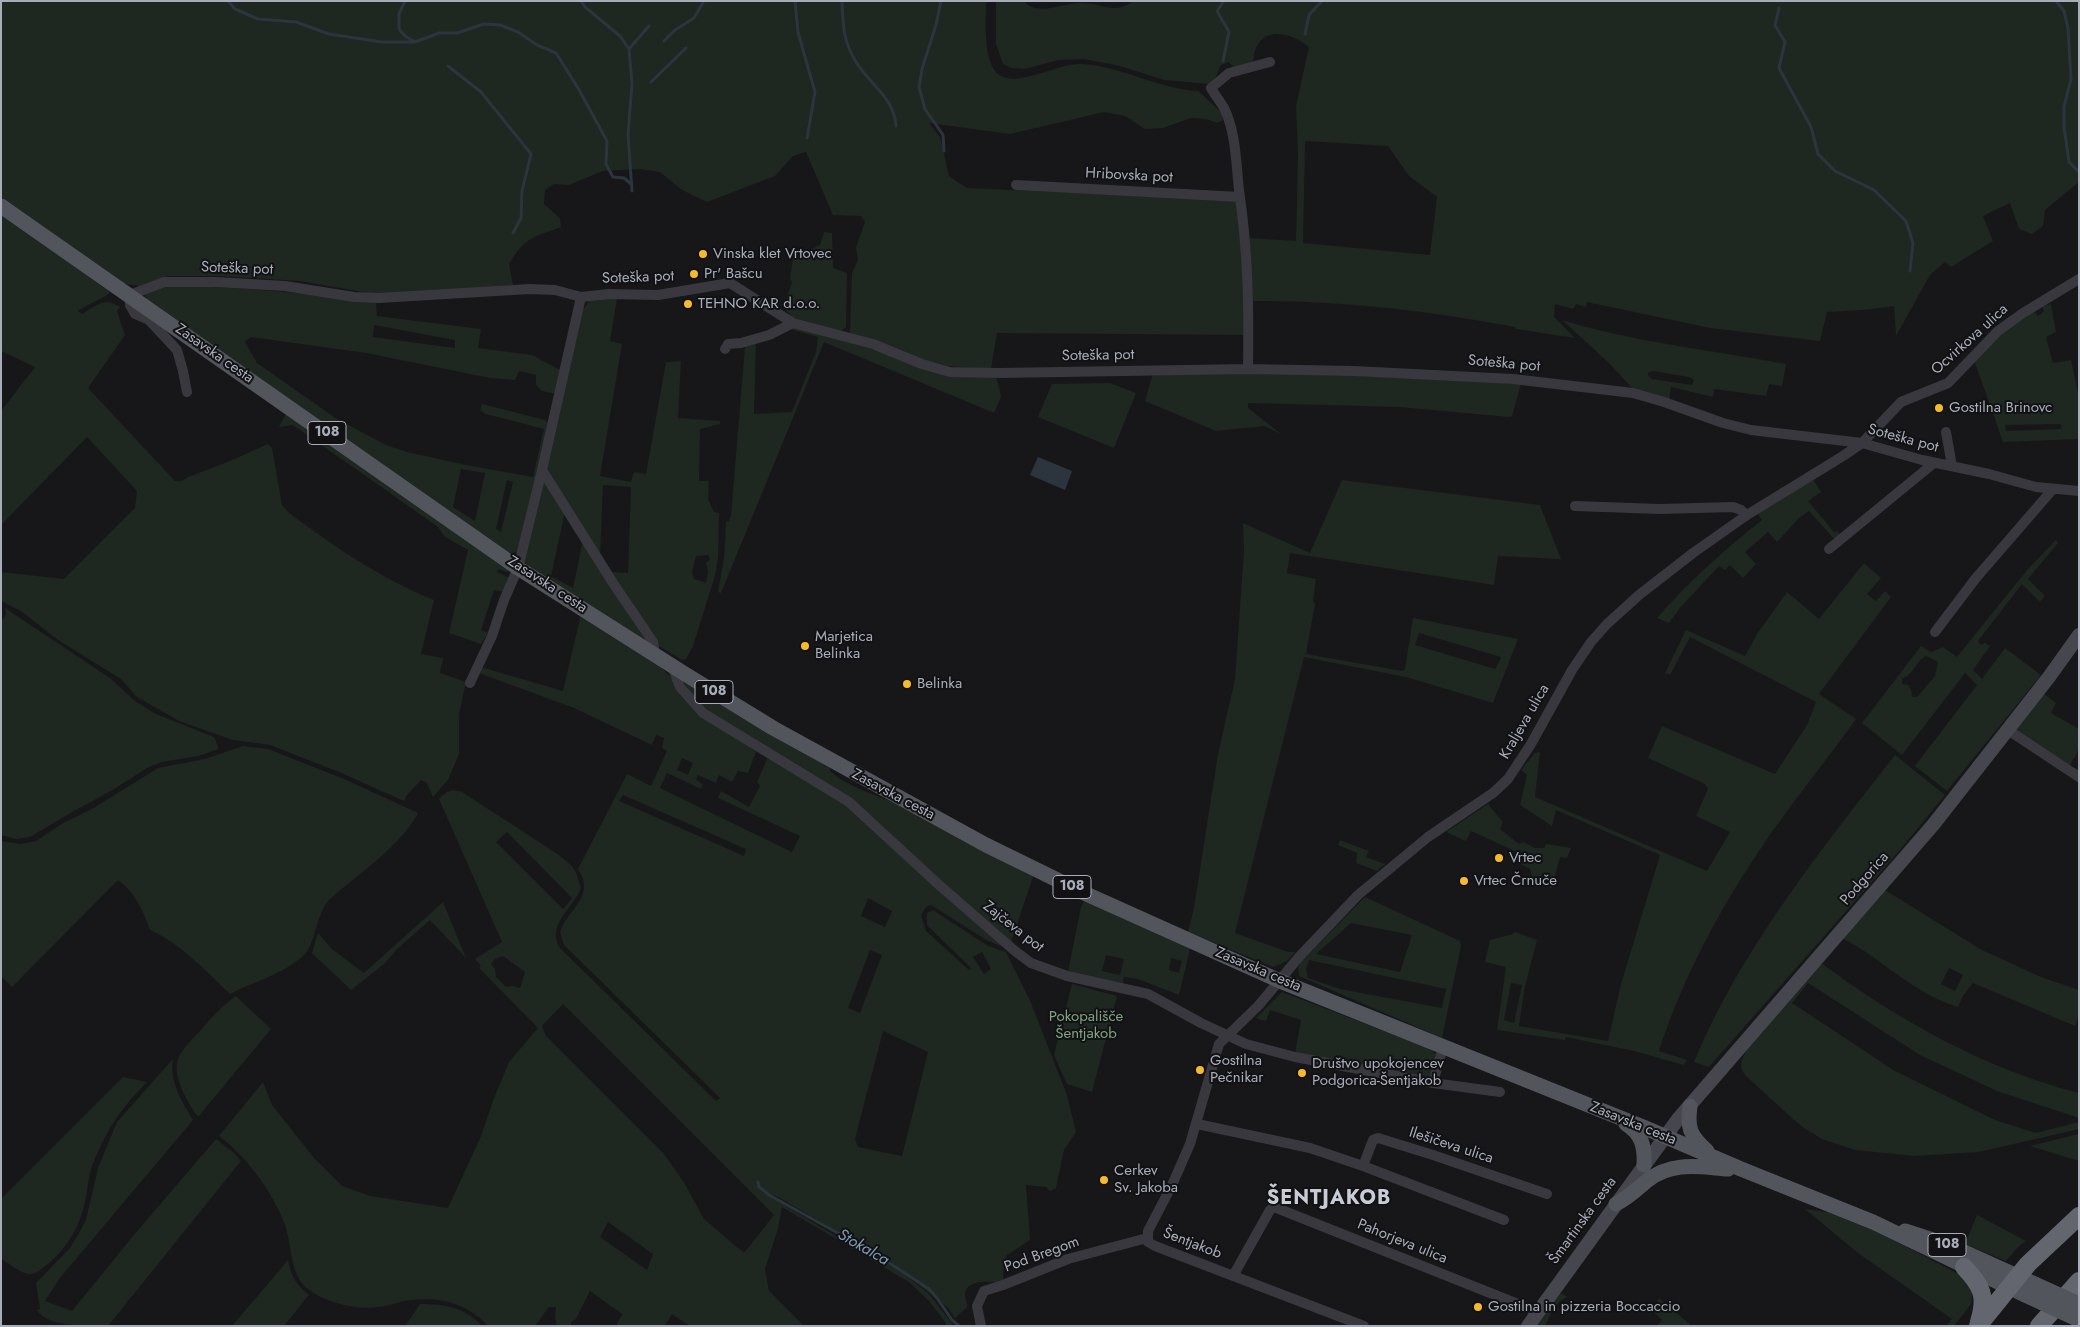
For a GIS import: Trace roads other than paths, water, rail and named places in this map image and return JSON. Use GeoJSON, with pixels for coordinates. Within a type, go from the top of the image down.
{"type":"FeatureCollection","features":[{"type":"Feature","properties":{"kind":"highway"},"geometry":{"type":"LineString","coordinates":[[1978,1325],[2013,1282],[2079,1216]]}},
{"type":"Feature","properties":{"kind":"highway"},"geometry":{"type":"LineString","coordinates":[[1964,1267],[1979,1283],[1983,1292],[1983,1303],[1978,1325]]}},
{"type":"Feature","properties":{"kind":"highway"},"geometry":{"type":"LineString","coordinates":[[2039,1326],[2079,1280]]}},
{"type":"Feature","properties":{"kind":"highway"},"geometry":{"type":"LineString","coordinates":[[2062,1326],[2079,1306]]}},
{"type":"Feature","properties":{"kind":"main road","name":"Zasavska cesta"},"geometry":{"type":"LineString","coordinates":[[1,206],[518,568],[672,666],[849,771],[986,845],[1084,893],[1280,981],[1873,1222],[1964,1267],[2013,1282]]}},
{"type":"Feature","properties":{"kind":"main road","name":"Podgorica"},"geometry":{"type":"LineString","coordinates":[[1665,1136],[1902,861],[2008,730],[2077,640]]}},
{"type":"Feature","properties":{"kind":"main road"},"geometry":{"type":"LineString","coordinates":[[1690,1106],[1688,1121],[1690,1132],[1713,1158]]}},
{"type":"Feature","properties":{"kind":"main road"},"geometry":{"type":"LineString","coordinates":[[1608,1113],[1635,1130],[1640,1136],[1645,1154],[1644,1165]]}},
{"type":"Feature","properties":{"kind":"main road","name":"Šmartinska cesta"},"geometry":{"type":"LineString","coordinates":[[1528,1326],[1665,1136]]}},
{"type":"Feature","properties":{"kind":"main road"},"geometry":{"type":"LineString","coordinates":[[1616,1204],[1631,1196],[1648,1180],[1661,1172],[1676,1167],[1693,1165],[1741,1169]]}},
{"type":"Feature","properties":{"kind":"main road","name":"Zasavska cesta"},"geometry":{"type":"LineString","coordinates":[[1873,1222],[1951,1246],[2030,1290]]}},
{"type":"Feature","properties":{"kind":"main road","name":"108"},"geometry":{"type":"LineString","coordinates":[[2030,1290],[2079,1306]]}},
{"type":"Feature","properties":{"kind":"main road","name":"108"},"geometry":{"type":"LineString","coordinates":[[2030,1290],[2079,1320]]}},
{"type":"Feature","properties":{"kind":"street"},"geometry":{"type":"LineString","coordinates":[[1248,368],[1250,298],[1246,243],[1231,128],[1224,108],[1211,88],[1229,73],[1270,62]]}},
{"type":"Feature","properties":{"kind":"street","name":"Hribovska pot"},"geometry":{"type":"LineString","coordinates":[[1016,185],[1240,197]]}},
{"type":"Feature","properties":{"kind":"street","name":"Ocvirkova ulica"},"geometry":{"type":"LineString","coordinates":[[1862,443],[1901,402],[1944,386],[1998,331],[2079,280]]}},
{"type":"Feature","properties":{"kind":"street","name":"Soteška pot"},"geometry":{"type":"LineString","coordinates":[[130,295],[164,282],[216,282],[285,286],[354,298],[417,297],[530,289],[555,290],[582,297],[608,294],[658,295],[730,283],[793,323],[873,344],[922,364],[950,372],[999,373],[1248,368],[1503,378],[1649,397],[1723,423],[1751,430],[1862,443],[1934,463],[2036,486],[2079,491]]}},
{"type":"Feature","properties":{"kind":"street"},"geometry":{"type":"LineString","coordinates":[[130,295],[130,305],[135,314],[149,320],[177,350],[186,392]]}},
{"type":"Feature","properties":{"kind":"street"},"geometry":{"type":"LineString","coordinates":[[470,683],[492,636],[504,600],[518,568],[582,297]]}},
{"type":"Feature","properties":{"kind":"street"},"geometry":{"type":"LineString","coordinates":[[725,349],[728,344],[741,343],[769,335],[793,323]]}},
{"type":"Feature","properties":{"kind":"street"},"geometry":{"type":"LineString","coordinates":[[1946,432],[1952,466]]}},
{"type":"Feature","properties":{"kind":"street","name":"Kraljeva ulica"},"geometry":{"type":"LineString","coordinates":[[1280,981],[1305,951],[1358,895],[1428,837],[1494,793],[1508,778],[1532,744],[1578,662],[1607,624],[1639,595],[1748,515],[1862,443]]}},
{"type":"Feature","properties":{"kind":"street"},"geometry":{"type":"LineString","coordinates":[[1829,550],[1934,463]]}},
{"type":"Feature","properties":{"kind":"street"},"geometry":{"type":"LineString","coordinates":[[542,470],[613,583],[653,642],[655,655]]}},
{"type":"Feature","properties":{"kind":"street"},"geometry":{"type":"LineString","coordinates":[[1935,632],[1976,578],[2054,489]]}},
{"type":"Feature","properties":{"kind":"street"},"geometry":{"type":"LineString","coordinates":[[1575,506],[1660,509],[1733,507],[1748,515]]}},
{"type":"Feature","properties":{"kind":"street","name":"Zajčeva pot"},"geometry":{"type":"LineString","coordinates":[[672,666],[680,687],[704,713],[849,802],[938,884],[1031,963],[1067,976],[1148,994],[1228,1037],[1246,1044],[1295,1056],[1433,1083],[1500,1092]]}},
{"type":"Feature","properties":{"kind":"street"},"geometry":{"type":"LineString","coordinates":[[2008,730],[2079,777]]}},
{"type":"Feature","properties":{"kind":"street","name":"Šentjakob"},"geometry":{"type":"LineString","coordinates":[[1280,981],[1217,1047],[1197,1124],[1178,1173],[1150,1225],[1147,1238],[1154,1246],[1364,1326]]}},
{"type":"Feature","properties":{"kind":"street"},"geometry":{"type":"LineString","coordinates":[[1433,1083],[1443,1047]]}},
{"type":"Feature","properties":{"kind":"street"},"geometry":{"type":"LineString","coordinates":[[1197,1124],[1301,1146],[1363,1166],[1504,1220]]}},
{"type":"Feature","properties":{"kind":"street","name":"Ilešičeva ulica"},"geometry":{"type":"LineString","coordinates":[[1363,1166],[1373,1140],[1378,1138],[1547,1194]]}},
{"type":"Feature","properties":{"kind":"street","name":"Pahorjeva ulica"},"geometry":{"type":"LineString","coordinates":[[1233,1276],[1270,1210],[1274,1208],[1538,1312]]}},
{"type":"Feature","properties":{"kind":"street","name":"Pod Bregom"},"geometry":{"type":"LineString","coordinates":[[981,1326],[977,1306],[984,1291],[1068,1259],[1147,1238]]}},
{"type":"Feature","properties":{"kind":"waterway"},"geometry":{"type":"LineString","coordinates":[[228,1],[235,9],[258,19],[296,22],[329,34],[382,42],[415,42],[439,33],[457,33],[484,24],[500,25],[518,32],[537,45],[556,53],[607,141],[606,164],[613,177],[624,178],[631,184]]}},
{"type":"Feature","properties":{"kind":"waterway"},"geometry":{"type":"LineString","coordinates":[[405,1],[399,14],[399,29],[405,36],[415,42]]}},
{"type":"Feature","properties":{"kind":"waterway"},"geometry":{"type":"LineString","coordinates":[[581,1],[585,7],[620,36],[629,49],[632,83],[628,135],[632,191]]}},
{"type":"Feature","properties":{"kind":"waterway"},"geometry":{"type":"LineString","coordinates":[[664,41],[675,30],[694,18],[704,1]]}},
{"type":"Feature","properties":{"kind":"waterway"},"geometry":{"type":"LineString","coordinates":[[795,1],[798,32],[815,92],[807,138]]}},
{"type":"Feature","properties":{"kind":"waterway"},"geometry":{"type":"LineString","coordinates":[[842,1],[844,26],[849,49],[858,65],[887,100],[896,126]]}},
{"type":"Feature","properties":{"kind":"waterway"},"geometry":{"type":"LineString","coordinates":[[941,1],[936,25],[922,69],[919,87],[925,109],[943,135],[944,151]]}},
{"type":"Feature","properties":{"kind":"waterway"},"geometry":{"type":"LineString","coordinates":[[1223,61],[1229,32],[1217,11],[1224,1]]}},
{"type":"Feature","properties":{"kind":"waterway"},"geometry":{"type":"LineString","coordinates":[[1305,34],[1309,15],[1322,1]]}},
{"type":"Feature","properties":{"kind":"waterway"},"geometry":{"type":"LineString","coordinates":[[2056,1],[2064,11],[2068,28],[2071,79],[2064,107],[2064,127],[2069,162],[2079,172]]}},
{"type":"Feature","properties":{"kind":"waterway"},"geometry":{"type":"LineString","coordinates":[[1779,8],[1775,25],[1785,42],[1779,68],[1811,127],[1818,154],[1835,171],[1874,190],[1906,221],[1913,243],[1910,271]]}},
{"type":"Feature","properties":{"kind":"waterway"},"geometry":{"type":"LineString","coordinates":[[629,49],[649,26]]}},
{"type":"Feature","properties":{"kind":"waterway"},"geometry":{"type":"LineString","coordinates":[[651,82],[686,48]]}},
{"type":"Feature","properties":{"kind":"waterway"},"geometry":{"type":"LineString","coordinates":[[448,66],[481,92],[531,154],[522,191],[521,218],[513,233]]}},
{"type":"Feature","properties":{"kind":"waterway","name":"Stokalca"},"geometry":{"type":"LineString","coordinates":[[758,1182],[759,1187],[769,1195],[874,1253],[929,1289],[952,1320],[959,1326]]}},
{"type":"Feature","properties":{"kind":"place","name":"Vinska klet Vrtovec"},"geometry":{"type":"Point","coordinates":[703,254]}},
{"type":"Feature","properties":{"kind":"place","name":"Pr' Bašcu"},"geometry":{"type":"Point","coordinates":[694,274]}},
{"type":"Feature","properties":{"kind":"place","name":"TEHNO KAR d.o.o."},"geometry":{"type":"Point","coordinates":[688,304]}},
{"type":"Feature","properties":{"kind":"place","name":"Gostilna Brinovc"},"geometry":{"type":"Point","coordinates":[1939,408]}},
{"type":"Feature","properties":{"kind":"place","name":"Marjetica Belinka"},"geometry":{"type":"Point","coordinates":[805,646]}},
{"type":"Feature","properties":{"kind":"place","name":"Belinka"},"geometry":{"type":"Point","coordinates":[907,684]}},
{"type":"Feature","properties":{"kind":"place","name":"Vrtec"},"geometry":{"type":"Point","coordinates":[1499,858]}},
{"type":"Feature","properties":{"kind":"place","name":"Vrtec Črnuče"},"geometry":{"type":"Point","coordinates":[1464,881]}},
{"type":"Feature","properties":{"kind":"place","name":"Gostilna Pečnikar"},"geometry":{"type":"Point","coordinates":[1200,1070]}},
{"type":"Feature","properties":{"kind":"place","name":"Društvo upokojencev Podgorica-Šentjakob"},"geometry":{"type":"Point","coordinates":[1302,1073]}},
{"type":"Feature","properties":{"kind":"place","name":"Cerkev Sv. Jakoba"},"geometry":{"type":"Point","coordinates":[1104,1180]}},
{"type":"Feature","properties":{"kind":"place","name":"Gostilna in pizzeria Boccaccio"},"geometry":{"type":"Point","coordinates":[1478,1307]}},
{"type":"Feature","properties":{"kind":"district","name":"ŠENTJAKOB"},"geometry":{"type":"Point","coordinates":[1329,1199]}},
{"type":"Feature","properties":{"kind":"park label","name":"Pokopališče Šentjakob"},"geometry":{"type":"Point","coordinates":[1086,1026]}}]}
